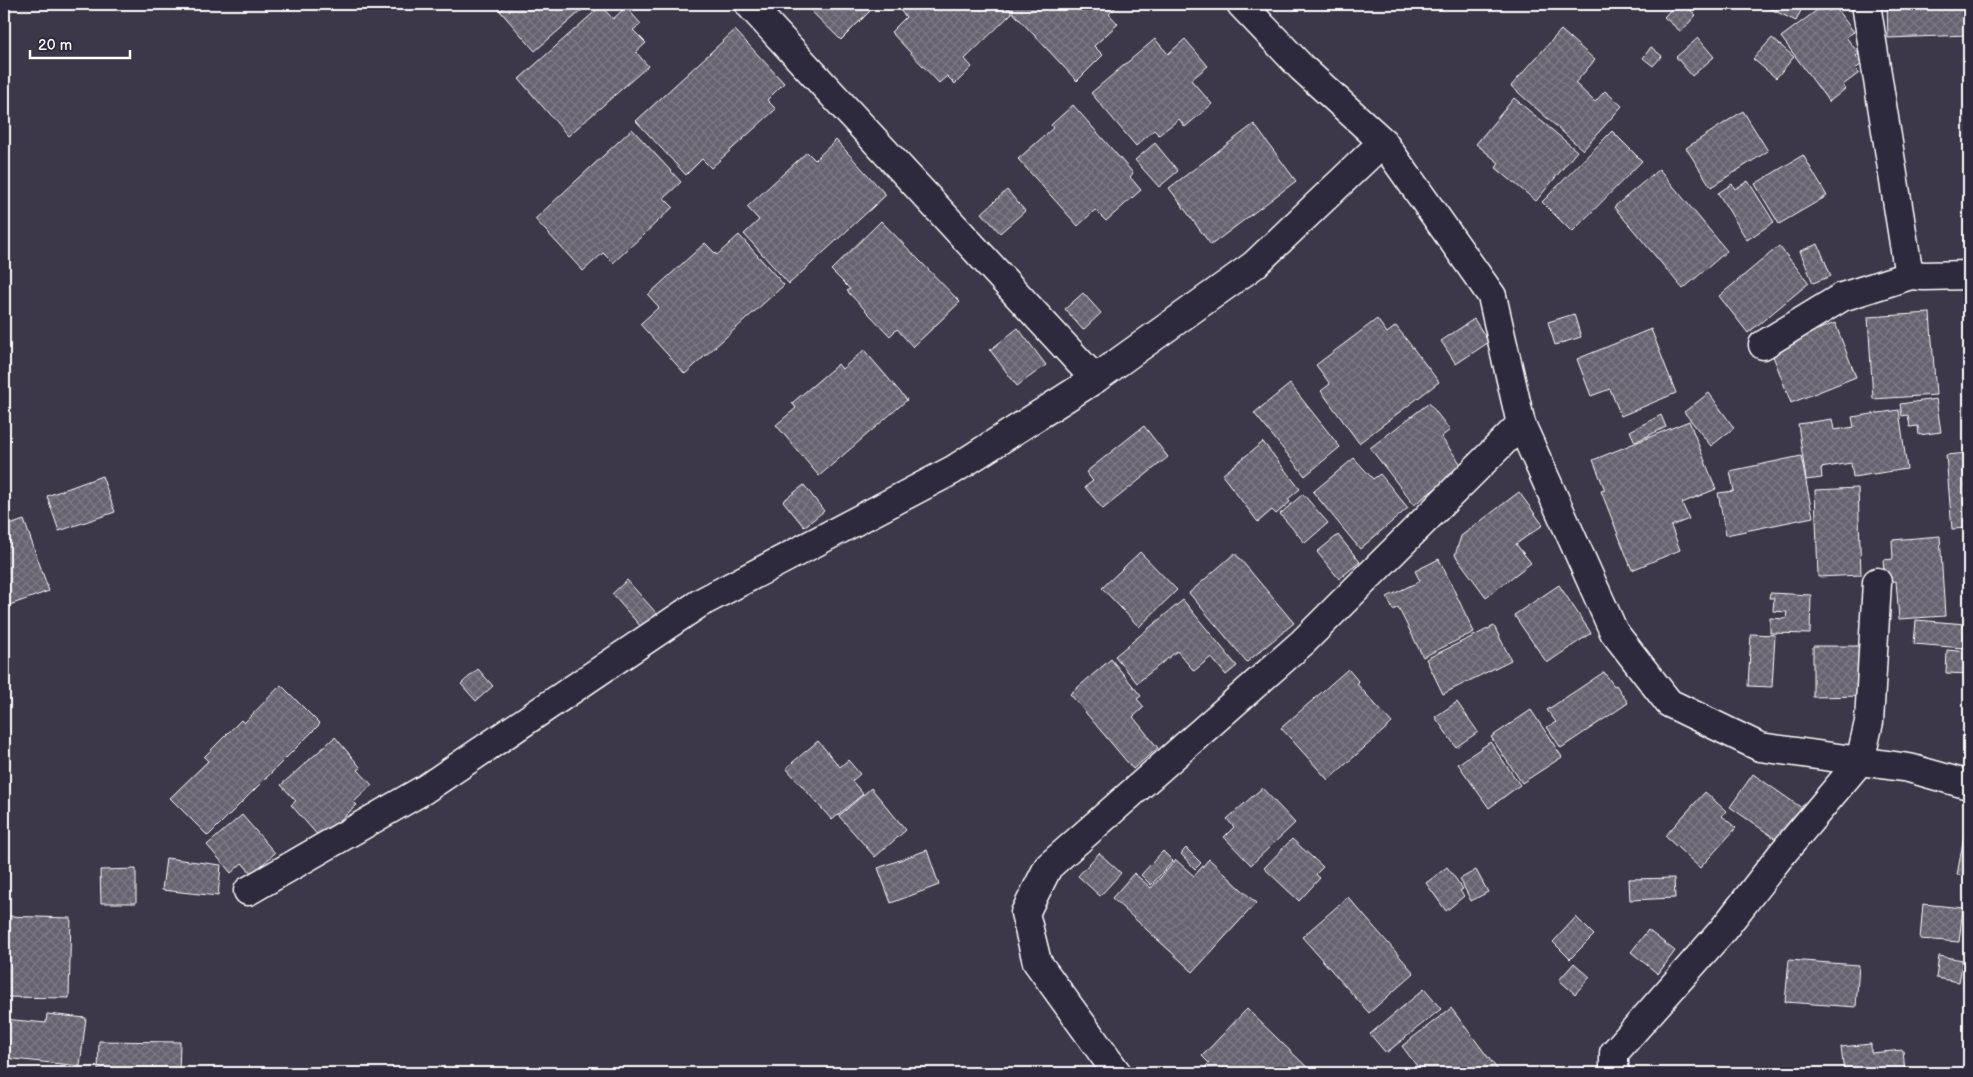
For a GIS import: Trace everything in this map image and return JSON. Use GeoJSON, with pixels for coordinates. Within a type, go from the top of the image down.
{"type":"FeatureCollection","features":[{"type":"Feature","properties":{"kind":"street"},"geometry":{"type":"LineString","coordinates":[[749,4],[1095,379]]}},
{"type":"Feature","properties":{"kind":"street"},"geometry":{"type":"LineString","coordinates":[[1241,4],[1302,68],[1383,142],[1492,296],[1521,424],[1614,632],[1669,703],[1760,747],[1909,768],[1969,785]]}},
{"type":"Feature","properties":{"kind":"street"},"geometry":{"type":"LineString","coordinates":[[1866,4],[1907,263],[1911,275]]}},
{"type":"Feature","properties":{"kind":"street"},"geometry":{"type":"LineString","coordinates":[[248,891],[424,789],[700,603],[953,470],[1095,379],[1254,265],[1383,142]]}},
{"type":"Feature","properties":{"kind":"street"},"geometry":{"type":"LineString","coordinates":[[1763,345],[1842,297],[1911,275],[1969,275]]}},
{"type":"Feature","properties":{"kind":"street"},"geometry":{"type":"LineString","coordinates":[[1117,1073],[1037,962],[1025,913],[1048,867],[1303,642],[1521,424]]}},
{"type":"Feature","properties":{"kind":"street"},"geometry":{"type":"LineString","coordinates":[[1614,1073],[1614,1053],[1722,931],[1781,855],[1860,761],[1869,722],[1878,582]]}},
{"type":"Feature","properties":{"kind":"building"},"geometry":{"type":"Polygon","coordinates":[[[508,4],[589,4],[535,51],[500,11],[508,4]]]}},
{"type":"Feature","properties":{"kind":"building"},"geometry":{"type":"Polygon","coordinates":[[[804,4],[865,4],[871,10],[841,40],[804,4]]]}},
{"type":"Feature","properties":{"kind":"building"},"geometry":{"type":"Polygon","coordinates":[[[903,4],[1003,4],[1012,13],[965,59],[972,67],[955,84],[947,76],[939,83],[891,32],[906,17],[898,8],[903,4]]]}},
{"type":"Feature","properties":{"kind":"building"},"geometry":{"type":"Polygon","coordinates":[[[1005,4],[1119,4],[1109,14],[1118,24],[1094,46],[1103,55],[1077,81],[1005,4]]]}},
{"type":"Feature","properties":{"kind":"building"},"geometry":{"type":"Polygon","coordinates":[[[1676,4],[1683,4],[1696,15],[1681,32],[1664,17],[1676,4]]]}},
{"type":"Feature","properties":{"kind":"building"},"geometry":{"type":"Polygon","coordinates":[[[1760,4],[1804,4],[1796,21],[1760,4]]]}},
{"type":"Feature","properties":{"kind":"building"},"geometry":{"type":"Polygon","coordinates":[[[1887,4],[1969,4],[1969,35],[1888,38],[1887,4]]]}},
{"type":"Feature","properties":{"kind":"building"},"geometry":{"type":"Polygon","coordinates":[[[1824,5],[1829,11],[1834,6],[1854,32],[1846,37],[1859,54],[1856,56],[1862,64],[1855,69],[1859,73],[1843,85],[1845,89],[1829,102],[1781,37],[1824,5]]]}},
{"type":"Feature","properties":{"kind":"building"},"geometry":{"type":"Polygon","coordinates":[[[601,6],[613,19],[626,7],[641,24],[633,30],[646,43],[636,52],[648,66],[568,136],[519,79],[601,6]]]}},
{"type":"Feature","properties":{"kind":"building"},"geometry":{"type":"Polygon","coordinates":[[[735,30],[784,83],[767,100],[776,109],[711,168],[702,159],[686,175],[636,121],[735,30]]]}},
{"type":"Feature","properties":{"kind":"building"},"geometry":{"type":"Polygon","coordinates":[[[1561,30],[1595,60],[1575,83],[1595,102],[1605,91],[1622,106],[1583,150],[1511,86],[1561,30]]]}},
{"type":"Feature","properties":{"kind":"building"},"geometry":{"type":"Polygon","coordinates":[[[1698,38],[1714,57],[1692,76],[1676,57],[1698,38]]]}},
{"type":"Feature","properties":{"kind":"building"},"geometry":{"type":"Polygon","coordinates":[[[1772,38],[1794,57],[1776,78],[1753,59],[1772,38]]]}},
{"type":"Feature","properties":{"kind":"building"},"geometry":{"type":"Polygon","coordinates":[[[1155,39],[1168,54],[1185,39],[1208,66],[1191,80],[1212,104],[1185,127],[1179,119],[1159,135],[1154,130],[1136,146],[1091,93],[1155,39]]]}},
{"type":"Feature","properties":{"kind":"building"},"geometry":{"type":"Polygon","coordinates":[[[1651,47],[1662,56],[1653,66],[1643,58],[1651,47]]]}},
{"type":"Feature","properties":{"kind":"building"},"geometry":{"type":"Polygon","coordinates":[[[1514,98],[1577,151],[1536,201],[1496,168],[1499,163],[1476,144],[1514,98]]]}},
{"type":"Feature","properties":{"kind":"building"},"geometry":{"type":"Polygon","coordinates":[[[1073,105],[1133,173],[1130,177],[1141,190],[1106,221],[1095,210],[1078,226],[1018,159],[1053,128],[1051,125],[1073,105]]]}},
{"type":"Feature","properties":{"kind":"building"},"geometry":{"type":"Polygon","coordinates":[[[1743,111],[1768,151],[1711,187],[1686,148],[1743,111]]]}},
{"type":"Feature","properties":{"kind":"building"},"geometry":{"type":"Polygon","coordinates":[[[1254,124],[1296,181],[1211,245],[1169,188],[1254,124]]]}},
{"type":"Feature","properties":{"kind":"building"},"geometry":{"type":"Polygon","coordinates":[[[632,129],[681,182],[664,198],[673,207],[613,263],[603,253],[583,271],[535,219],[632,129]]]}},
{"type":"Feature","properties":{"kind":"building"},"geometry":{"type":"Polygon","coordinates":[[[1612,131],[1642,161],[1572,232],[1542,202],[1612,131]]]}},
{"type":"Feature","properties":{"kind":"building"},"geometry":{"type":"Polygon","coordinates":[[[836,140],[886,195],[789,284],[744,234],[759,220],[747,207],[807,152],[815,160],[836,140]]]}},
{"type":"Feature","properties":{"kind":"building"},"geometry":{"type":"Polygon","coordinates":[[[1155,143],[1178,171],[1159,187],[1135,160],[1155,143]]]}},
{"type":"Feature","properties":{"kind":"building"},"geometry":{"type":"Polygon","coordinates":[[[1803,155],[1827,196],[1779,224],[1755,184],[1803,155]]]}},
{"type":"Feature","properties":{"kind":"building"},"geometry":{"type":"Polygon","coordinates":[[[1659,169],[1727,251],[1683,289],[1614,207],[1659,169]]]}},
{"type":"Feature","properties":{"kind":"building"},"geometry":{"type":"Polygon","coordinates":[[[1748,181],[1774,222],[1747,240],[1718,193],[1732,184],[1735,189],[1748,181]]]}},
{"type":"Feature","properties":{"kind":"building"},"geometry":{"type":"Polygon","coordinates":[[[1007,190],[1025,211],[1000,233],[982,213],[1007,190]]]}},
{"type":"Feature","properties":{"kind":"building"},"geometry":{"type":"Polygon","coordinates":[[[881,221],[960,302],[913,347],[897,329],[890,336],[847,291],[850,289],[831,270],[881,221]]]}},
{"type":"Feature","properties":{"kind":"building"},"geometry":{"type":"Polygon","coordinates":[[[739,235],[784,285],[685,374],[640,324],[659,307],[648,295],[705,243],[717,255],[739,235]]]}},
{"type":"Feature","properties":{"kind":"building"},"geometry":{"type":"Polygon","coordinates":[[[1818,244],[1831,276],[1813,283],[1800,251],[1818,244]]]}},
{"type":"Feature","properties":{"kind":"building"},"geometry":{"type":"Polygon","coordinates":[[[1779,246],[1809,283],[1748,333],[1719,296],[1779,246]]]}},
{"type":"Feature","properties":{"kind":"building"},"geometry":{"type":"Polygon","coordinates":[[[1083,293],[1101,313],[1083,330],[1065,309],[1083,293]]]}},
{"type":"Feature","properties":{"kind":"building"},"geometry":{"type":"Polygon","coordinates":[[[1930,313],[1936,395],[1873,399],[1868,317],[1930,313]]]}},
{"type":"Feature","properties":{"kind":"building"},"geometry":{"type":"Polygon","coordinates":[[[1574,314],[1581,337],[1555,345],[1548,322],[1574,314]]]}},
{"type":"Feature","properties":{"kind":"building"},"geometry":{"type":"Polygon","coordinates":[[[1377,319],[1387,333],[1396,326],[1439,382],[1359,443],[1321,391],[1330,384],[1316,365],[1377,319]]]}},
{"type":"Feature","properties":{"kind":"building"},"geometry":{"type":"Polygon","coordinates":[[[1474,319],[1489,342],[1456,364],[1441,341],[1474,319]]]}},
{"type":"Feature","properties":{"kind":"building"},"geometry":{"type":"Polygon","coordinates":[[[1835,323],[1856,377],[1791,403],[1770,348],[1835,323]]]}},
{"type":"Feature","properties":{"kind":"building"},"geometry":{"type":"Polygon","coordinates":[[[1018,328],[1046,365],[1017,386],[990,350],[1018,328]]]}},
{"type":"Feature","properties":{"kind":"building"},"geometry":{"type":"Polygon","coordinates":[[[1651,329],[1676,393],[1621,416],[1610,389],[1591,396],[1577,359],[1651,329]]]}},
{"type":"Feature","properties":{"kind":"building"},"geometry":{"type":"Polygon","coordinates":[[[864,350],[907,400],[819,476],[776,425],[796,408],[792,403],[838,364],[842,369],[864,350]]]}},
{"type":"Feature","properties":{"kind":"building"},"geometry":{"type":"Polygon","coordinates":[[[1290,384],[1340,447],[1305,476],[1254,413],[1290,384]]]}},
{"type":"Feature","properties":{"kind":"building"},"geometry":{"type":"Polygon","coordinates":[[[1709,393],[1734,428],[1711,446],[1684,412],[1709,393]]]}},
{"type":"Feature","properties":{"kind":"building"},"geometry":{"type":"Polygon","coordinates":[[[1936,399],[1941,432],[1919,435],[1918,426],[1910,427],[1908,415],[1902,416],[1900,404],[1936,399]]]}},
{"type":"Feature","properties":{"kind":"building"},"geometry":{"type":"Polygon","coordinates":[[[1429,403],[1450,430],[1441,437],[1463,467],[1414,505],[1370,448],[1429,403]]]}},
{"type":"Feature","properties":{"kind":"building"},"geometry":{"type":"Polygon","coordinates":[[[1899,410],[1907,469],[1853,477],[1851,463],[1821,468],[1822,478],[1806,480],[1798,424],[1832,419],[1834,430],[1854,427],[1852,417],[1899,410]]]}},
{"type":"Feature","properties":{"kind":"building"},"geometry":{"type":"Polygon","coordinates":[[[1661,415],[1666,427],[1635,442],[1630,431],[1661,415]]]}},
{"type":"Feature","properties":{"kind":"building"},"geometry":{"type":"Polygon","coordinates":[[[1689,421],[1716,489],[1682,503],[1689,519],[1671,526],[1680,550],[1632,570],[1601,491],[1605,490],[1593,460],[1689,421]]]}},
{"type":"Feature","properties":{"kind":"building"},"geometry":{"type":"Polygon","coordinates":[[[1144,426],[1168,457],[1103,509],[1085,487],[1093,481],[1086,472],[1144,426]]]}},
{"type":"Feature","properties":{"kind":"building"},"geometry":{"type":"Polygon","coordinates":[[[1263,442],[1300,489],[1288,499],[1290,502],[1276,514],[1272,510],[1258,522],[1222,475],[1263,442]]]}},
{"type":"Feature","properties":{"kind":"building"},"geometry":{"type":"Polygon","coordinates":[[[1969,453],[1969,528],[1952,529],[1946,455],[1969,453]]]}},
{"type":"Feature","properties":{"kind":"building"},"geometry":{"type":"Polygon","coordinates":[[[1801,456],[1813,517],[1726,535],[1718,493],[1734,491],[1730,471],[1801,456]]]}},
{"type":"Feature","properties":{"kind":"building"},"geometry":{"type":"Polygon","coordinates":[[[1354,458],[1373,479],[1380,474],[1408,508],[1360,549],[1313,492],[1354,458]]]}},
{"type":"Feature","properties":{"kind":"building"},"geometry":{"type":"Polygon","coordinates":[[[102,476],[115,512],[59,531],[47,496],[102,476]]]}},
{"type":"Feature","properties":{"kind":"building"},"geometry":{"type":"Polygon","coordinates":[[[804,485],[824,511],[804,527],[783,501],[804,485]]]}},
{"type":"Feature","properties":{"kind":"building"},"geometry":{"type":"Polygon","coordinates":[[[1858,488],[1861,575],[1818,577],[1815,490],[1858,488]]]}},
{"type":"Feature","properties":{"kind":"building"},"geometry":{"type":"Polygon","coordinates":[[[1519,492],[1543,525],[1516,544],[1531,563],[1486,597],[1455,555],[1461,536],[1519,492]]]}},
{"type":"Feature","properties":{"kind":"building"},"geometry":{"type":"Polygon","coordinates":[[[1303,494],[1328,523],[1305,543],[1280,514],[1303,494]]]}},
{"type":"Feature","properties":{"kind":"building"},"geometry":{"type":"Polygon","coordinates":[[[24,520],[49,591],[4,607],[4,527],[24,520]]]}},
{"type":"Feature","properties":{"kind":"building"},"geometry":{"type":"Polygon","coordinates":[[[1338,535],[1360,562],[1339,579],[1317,552],[1338,535]]]}},
{"type":"Feature","properties":{"kind":"building"},"geometry":{"type":"Polygon","coordinates":[[[1940,536],[1945,616],[1899,619],[1896,581],[1885,582],[1883,560],[1893,559],[1892,540],[1940,536]]]}},
{"type":"Feature","properties":{"kind":"building"},"geometry":{"type":"Polygon","coordinates":[[[1140,552],[1177,590],[1139,627],[1102,588],[1140,552]]]}},
{"type":"Feature","properties":{"kind":"building"},"geometry":{"type":"Polygon","coordinates":[[[1235,553],[1294,623],[1247,662],[1189,593],[1235,553]]]}},
{"type":"Feature","properties":{"kind":"building"},"geometry":{"type":"Polygon","coordinates":[[[1439,559],[1474,632],[1423,657],[1398,607],[1393,610],[1387,597],[1420,581],[1415,571],[1439,559]]]}},
{"type":"Feature","properties":{"kind":"building"},"geometry":{"type":"Polygon","coordinates":[[[627,580],[658,615],[642,628],[612,594],[627,580]]]}},
{"type":"Feature","properties":{"kind":"building"},"geometry":{"type":"Polygon","coordinates":[[[1559,585],[1591,633],[1547,663],[1514,615],[1559,585]]]}},
{"type":"Feature","properties":{"kind":"building"},"geometry":{"type":"Polygon","coordinates":[[[1770,593],[1811,595],[1810,634],[1770,633],[1770,618],[1786,619],[1787,612],[1773,611],[1774,598],[1769,598],[1770,593]]]}},
{"type":"Feature","properties":{"kind":"building"},"geometry":{"type":"Polygon","coordinates":[[[1183,600],[1237,666],[1226,675],[1211,657],[1194,671],[1177,651],[1137,683],[1115,656],[1183,600]]]}},
{"type":"Feature","properties":{"kind":"building"},"geometry":{"type":"Polygon","coordinates":[[[1916,620],[1966,624],[1964,648],[1914,644],[1916,620]]]}},
{"type":"Feature","properties":{"kind":"building"},"geometry":{"type":"Polygon","coordinates":[[[1494,626],[1511,660],[1443,694],[1426,659],[1494,626]]]}},
{"type":"Feature","properties":{"kind":"building"},"geometry":{"type":"Polygon","coordinates":[[[1751,634],[1775,635],[1772,687],[1748,686],[1751,634]]]}},
{"type":"Feature","properties":{"kind":"building"},"geometry":{"type":"Polygon","coordinates":[[[1813,646],[1865,646],[1865,696],[1813,697],[1813,646]]]}},
{"type":"Feature","properties":{"kind":"building"},"geometry":{"type":"Polygon","coordinates":[[[1947,650],[1969,652],[1969,674],[1946,673],[1947,650]]]}},
{"type":"Feature","properties":{"kind":"building"},"geometry":{"type":"Polygon","coordinates":[[[1111,659],[1141,696],[1137,699],[1144,707],[1133,717],[1158,748],[1133,769],[1070,694],[1111,659]]]}},
{"type":"Feature","properties":{"kind":"building"},"geometry":{"type":"Polygon","coordinates":[[[478,669],[493,686],[476,701],[461,684],[478,669]]]}},
{"type":"Feature","properties":{"kind":"building"},"geometry":{"type":"Polygon","coordinates":[[[1348,669],[1359,682],[1357,684],[1392,723],[1328,780],[1281,728],[1348,669]]]}},
{"type":"Feature","properties":{"kind":"building"},"geometry":{"type":"Polygon","coordinates":[[[1604,672],[1614,686],[1616,685],[1628,703],[1561,748],[1547,727],[1556,722],[1547,710],[1604,672]]]}},
{"type":"Feature","properties":{"kind":"building"},"geometry":{"type":"Polygon","coordinates":[[[281,685],[320,724],[208,836],[170,798],[208,761],[204,757],[241,720],[244,723],[281,685]]]}},
{"type":"Feature","properties":{"kind":"building"},"geometry":{"type":"Polygon","coordinates":[[[1457,702],[1478,732],[1456,747],[1435,717],[1457,702]]]}},
{"type":"Feature","properties":{"kind":"building"},"geometry":{"type":"Polygon","coordinates":[[[1531,710],[1562,757],[1522,783],[1491,737],[1531,710]]]}},
{"type":"Feature","properties":{"kind":"building"},"geometry":{"type":"Polygon","coordinates":[[[335,737],[361,768],[358,770],[372,785],[354,802],[357,805],[320,838],[291,805],[296,801],[281,785],[335,737]]]}},
{"type":"Feature","properties":{"kind":"building"},"geometry":{"type":"Polygon","coordinates":[[[818,741],[840,767],[848,760],[860,774],[852,781],[863,794],[832,820],[786,768],[818,741]]]}},
{"type":"Feature","properties":{"kind":"building"},"geometry":{"type":"Polygon","coordinates":[[[1490,742],[1520,785],[1489,808],[1458,764],[1490,742]]]}},
{"type":"Feature","properties":{"kind":"building"},"geometry":{"type":"Polygon","coordinates":[[[1753,774],[1806,811],[1783,844],[1730,807],[1753,774]]]}},
{"type":"Feature","properties":{"kind":"building"},"geometry":{"type":"Polygon","coordinates":[[[871,788],[906,830],[875,857],[839,816],[871,788]]]}},
{"type":"Feature","properties":{"kind":"building"},"geometry":{"type":"Polygon","coordinates":[[[1262,788],[1295,823],[1251,865],[1224,837],[1234,827],[1227,819],[1262,788]]]}},
{"type":"Feature","properties":{"kind":"building"},"geometry":{"type":"Polygon","coordinates":[[[1705,792],[1726,811],[1722,816],[1736,828],[1700,868],[1665,836],[1705,792]]]}},
{"type":"Feature","properties":{"kind":"building"},"geometry":{"type":"Polygon","coordinates":[[[1969,809],[1969,877],[1957,875],[1969,809]]]}},
{"type":"Feature","properties":{"kind":"building"},"geometry":{"type":"Polygon","coordinates":[[[242,815],[275,853],[252,874],[242,863],[231,873],[207,845],[242,815]]]}},
{"type":"Feature","properties":{"kind":"building"},"geometry":{"type":"Polygon","coordinates":[[[1292,839],[1323,867],[1316,874],[1320,878],[1299,901],[1264,868],[1292,839]]]}},
{"type":"Feature","properties":{"kind":"building"},"geometry":{"type":"Polygon","coordinates":[[[1186,848],[1201,863],[1195,869],[1181,854],[1186,848]]]}},
{"type":"Feature","properties":{"kind":"building"},"geometry":{"type":"Polygon","coordinates":[[[927,850],[939,885],[891,903],[878,868],[927,850]]]}},
{"type":"Feature","properties":{"kind":"building"},"geometry":{"type":"Polygon","coordinates":[[[1163,851],[1173,861],[1151,885],[1141,875],[1163,851]]]}},
{"type":"Feature","properties":{"kind":"building"},"geometry":{"type":"Polygon","coordinates":[[[1099,853],[1121,873],[1100,896],[1078,876],[1099,853]]]}},
{"type":"Feature","properties":{"kind":"building"},"geometry":{"type":"Polygon","coordinates":[[[166,858],[221,865],[218,896],[162,890],[166,858]]]}},
{"type":"Feature","properties":{"kind":"building"},"geometry":{"type":"Polygon","coordinates":[[[1209,859],[1256,903],[1193,972],[1112,898],[1134,873],[1151,888],[1176,860],[1194,876],[1209,859]]]}},
{"type":"Feature","properties":{"kind":"building"},"geometry":{"type":"Polygon","coordinates":[[[1447,867],[1463,889],[1460,891],[1464,896],[1446,911],[1426,883],[1447,867]]]}},
{"type":"Feature","properties":{"kind":"building"},"geometry":{"type":"Polygon","coordinates":[[[136,869],[136,903],[101,903],[100,870],[136,869]]]}},
{"type":"Feature","properties":{"kind":"building"},"geometry":{"type":"Polygon","coordinates":[[[1476,870],[1488,892],[1471,901],[1460,879],[1476,870]]]}},
{"type":"Feature","properties":{"kind":"building"},"geometry":{"type":"Polygon","coordinates":[[[1674,878],[1675,898],[1630,900],[1629,879],[1674,878]]]}},
{"type":"Feature","properties":{"kind":"building"},"geometry":{"type":"Polygon","coordinates":[[[1348,897],[1414,973],[1369,1013],[1302,937],[1348,897]]]}},
{"type":"Feature","properties":{"kind":"building"},"geometry":{"type":"Polygon","coordinates":[[[1923,904],[1963,908],[1959,942],[1920,939],[1923,904]]]}},
{"type":"Feature","properties":{"kind":"building"},"geometry":{"type":"Polygon","coordinates":[[[4,916],[71,918],[69,998],[4,997],[4,916]]]}},
{"type":"Feature","properties":{"kind":"building"},"geometry":{"type":"Polygon","coordinates":[[[1576,917],[1594,935],[1570,959],[1553,942],[1576,917]]]}},
{"type":"Feature","properties":{"kind":"building"},"geometry":{"type":"Polygon","coordinates":[[[1648,930],[1675,951],[1658,974],[1631,952],[1648,930]]]}},
{"type":"Feature","properties":{"kind":"building"},"geometry":{"type":"Polygon","coordinates":[[[1939,956],[1963,960],[1959,982],[1936,978],[1939,956]]]}},
{"type":"Feature","properties":{"kind":"building"},"geometry":{"type":"Polygon","coordinates":[[[1789,960],[1859,965],[1856,1007],[1785,1002],[1789,960]]]}},
{"type":"Feature","properties":{"kind":"building"},"geometry":{"type":"Polygon","coordinates":[[[1574,963],[1590,977],[1575,994],[1559,980],[1574,963]]]}},
{"type":"Feature","properties":{"kind":"building"},"geometry":{"type":"Polygon","coordinates":[[[1424,989],[1441,1009],[1386,1053],[1370,1034],[1424,989]]]}},
{"type":"Feature","properties":{"kind":"building"},"geometry":{"type":"Polygon","coordinates":[[[1451,1008],[1500,1073],[1422,1073],[1402,1046],[1451,1008]]]}},
{"type":"Feature","properties":{"kind":"building"},"geometry":{"type":"Polygon","coordinates":[[[1247,1009],[1313,1073],[1199,1073],[1209,1063],[1202,1056],[1247,1009]]]}},
{"type":"Feature","properties":{"kind":"building"},"geometry":{"type":"Polygon","coordinates":[[[47,1014],[86,1018],[80,1066],[4,1058],[4,1019],[46,1023],[47,1014]]]}},
{"type":"Feature","properties":{"kind":"building"},"geometry":{"type":"Polygon","coordinates":[[[99,1041],[180,1042],[179,1073],[98,1073],[99,1041]]]}},
{"type":"Feature","properties":{"kind":"building"},"geometry":{"type":"Polygon","coordinates":[[[1871,1044],[1871,1053],[1903,1050],[1905,1073],[1844,1073],[1841,1047],[1871,1044]]]}},
{"type":"Feature","properties":{"kind":"building"},"geometry":{"type":"Polygon","coordinates":[[[1799,1067],[1800,1073],[1755,1073],[1799,1067]]]}}]}
